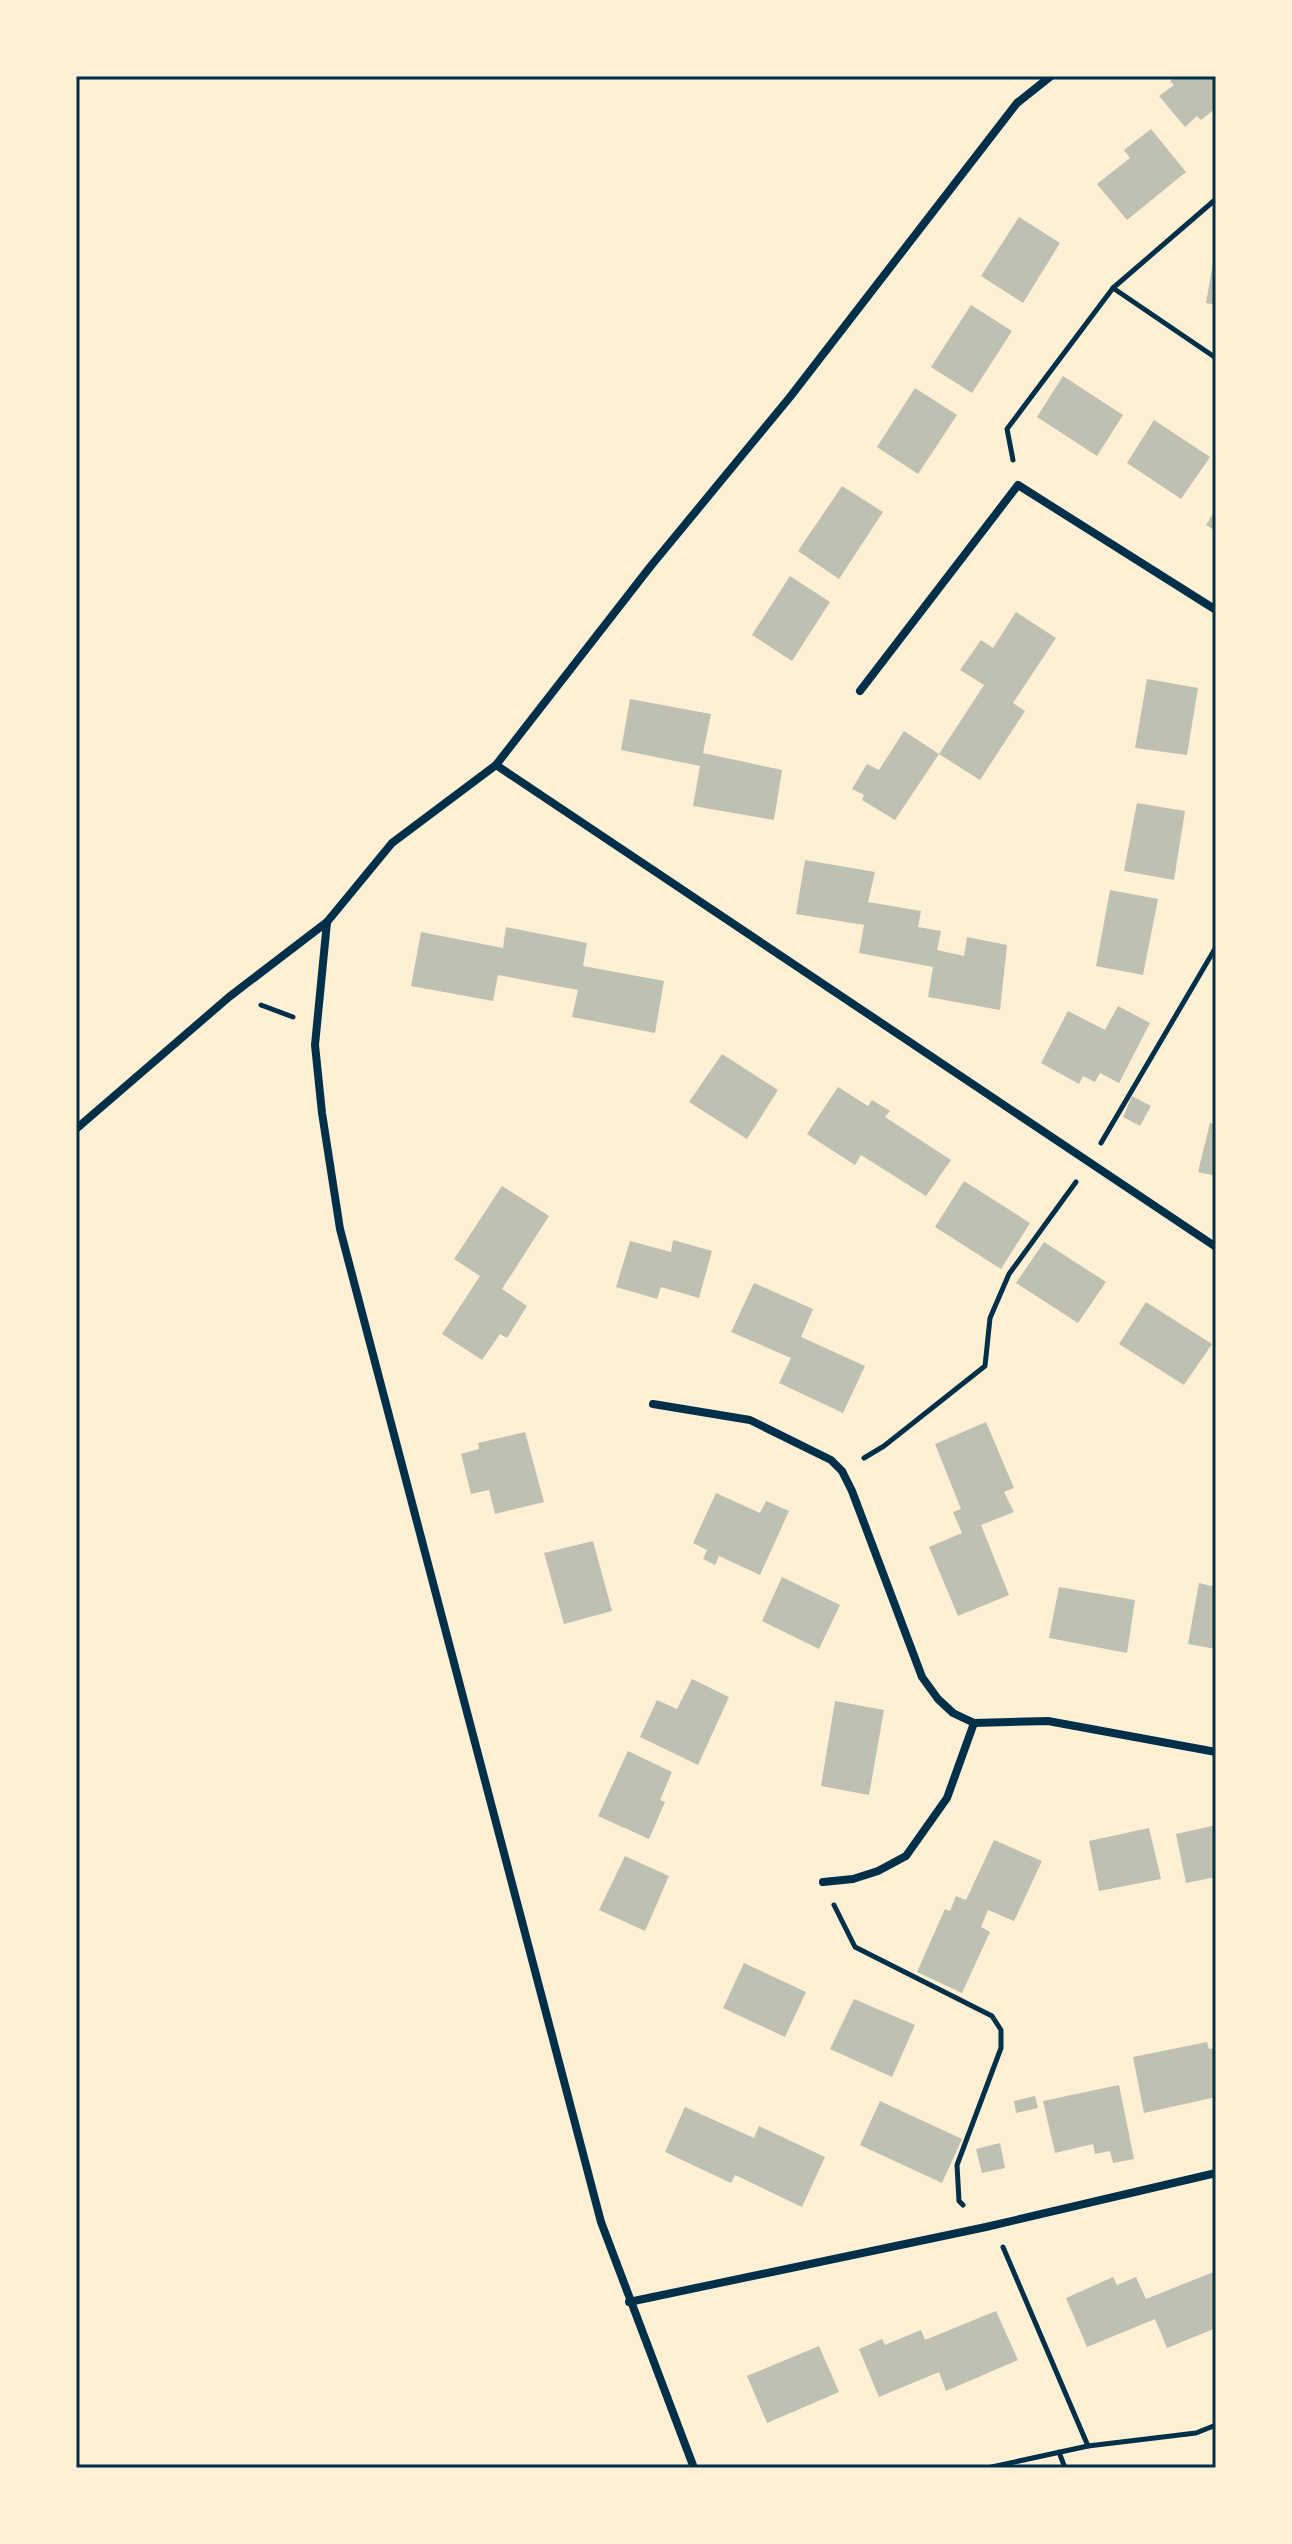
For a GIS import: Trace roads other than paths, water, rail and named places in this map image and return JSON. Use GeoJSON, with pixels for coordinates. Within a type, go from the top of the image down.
{"type":"FeatureCollection","features":[{"type":"Feature","properties":{"kind":"street"},"geometry":{"type":"LineString","coordinates":[[76,1129],[229,997],[327,922],[392,843],[496,765],[650,567],[790,397],[1017,103],[1051,76]]}},
{"type":"Feature","properties":{"kind":"street"},"geometry":{"type":"LineString","coordinates":[[860,691],[1018,485],[1216,610]]}},
{"type":"Feature","properties":{"kind":"street"},"geometry":{"type":"LineString","coordinates":[[496,765],[1216,1247]]}},
{"type":"Feature","properties":{"kind":"street"},"geometry":{"type":"LineString","coordinates":[[327,922],[315,1045],[340,1229],[601,2222],[694,2468]]}},
{"type":"Feature","properties":{"kind":"street"},"geometry":{"type":"LineString","coordinates":[[653,1404],[750,1420],[818,1451],[842,1471],[922,1677],[953,1713],[974,1723],[1048,1721],[1216,1752]]}},
{"type":"Feature","properties":{"kind":"street"},"geometry":{"type":"LineString","coordinates":[[823,1882],[853,1879],[878,1871],[906,1856],[947,1798],[974,1723]]}},
{"type":"Feature","properties":{"kind":"street"},"geometry":{"type":"LineString","coordinates":[[629,2302],[986,2227],[1216,2173]]}}]}
